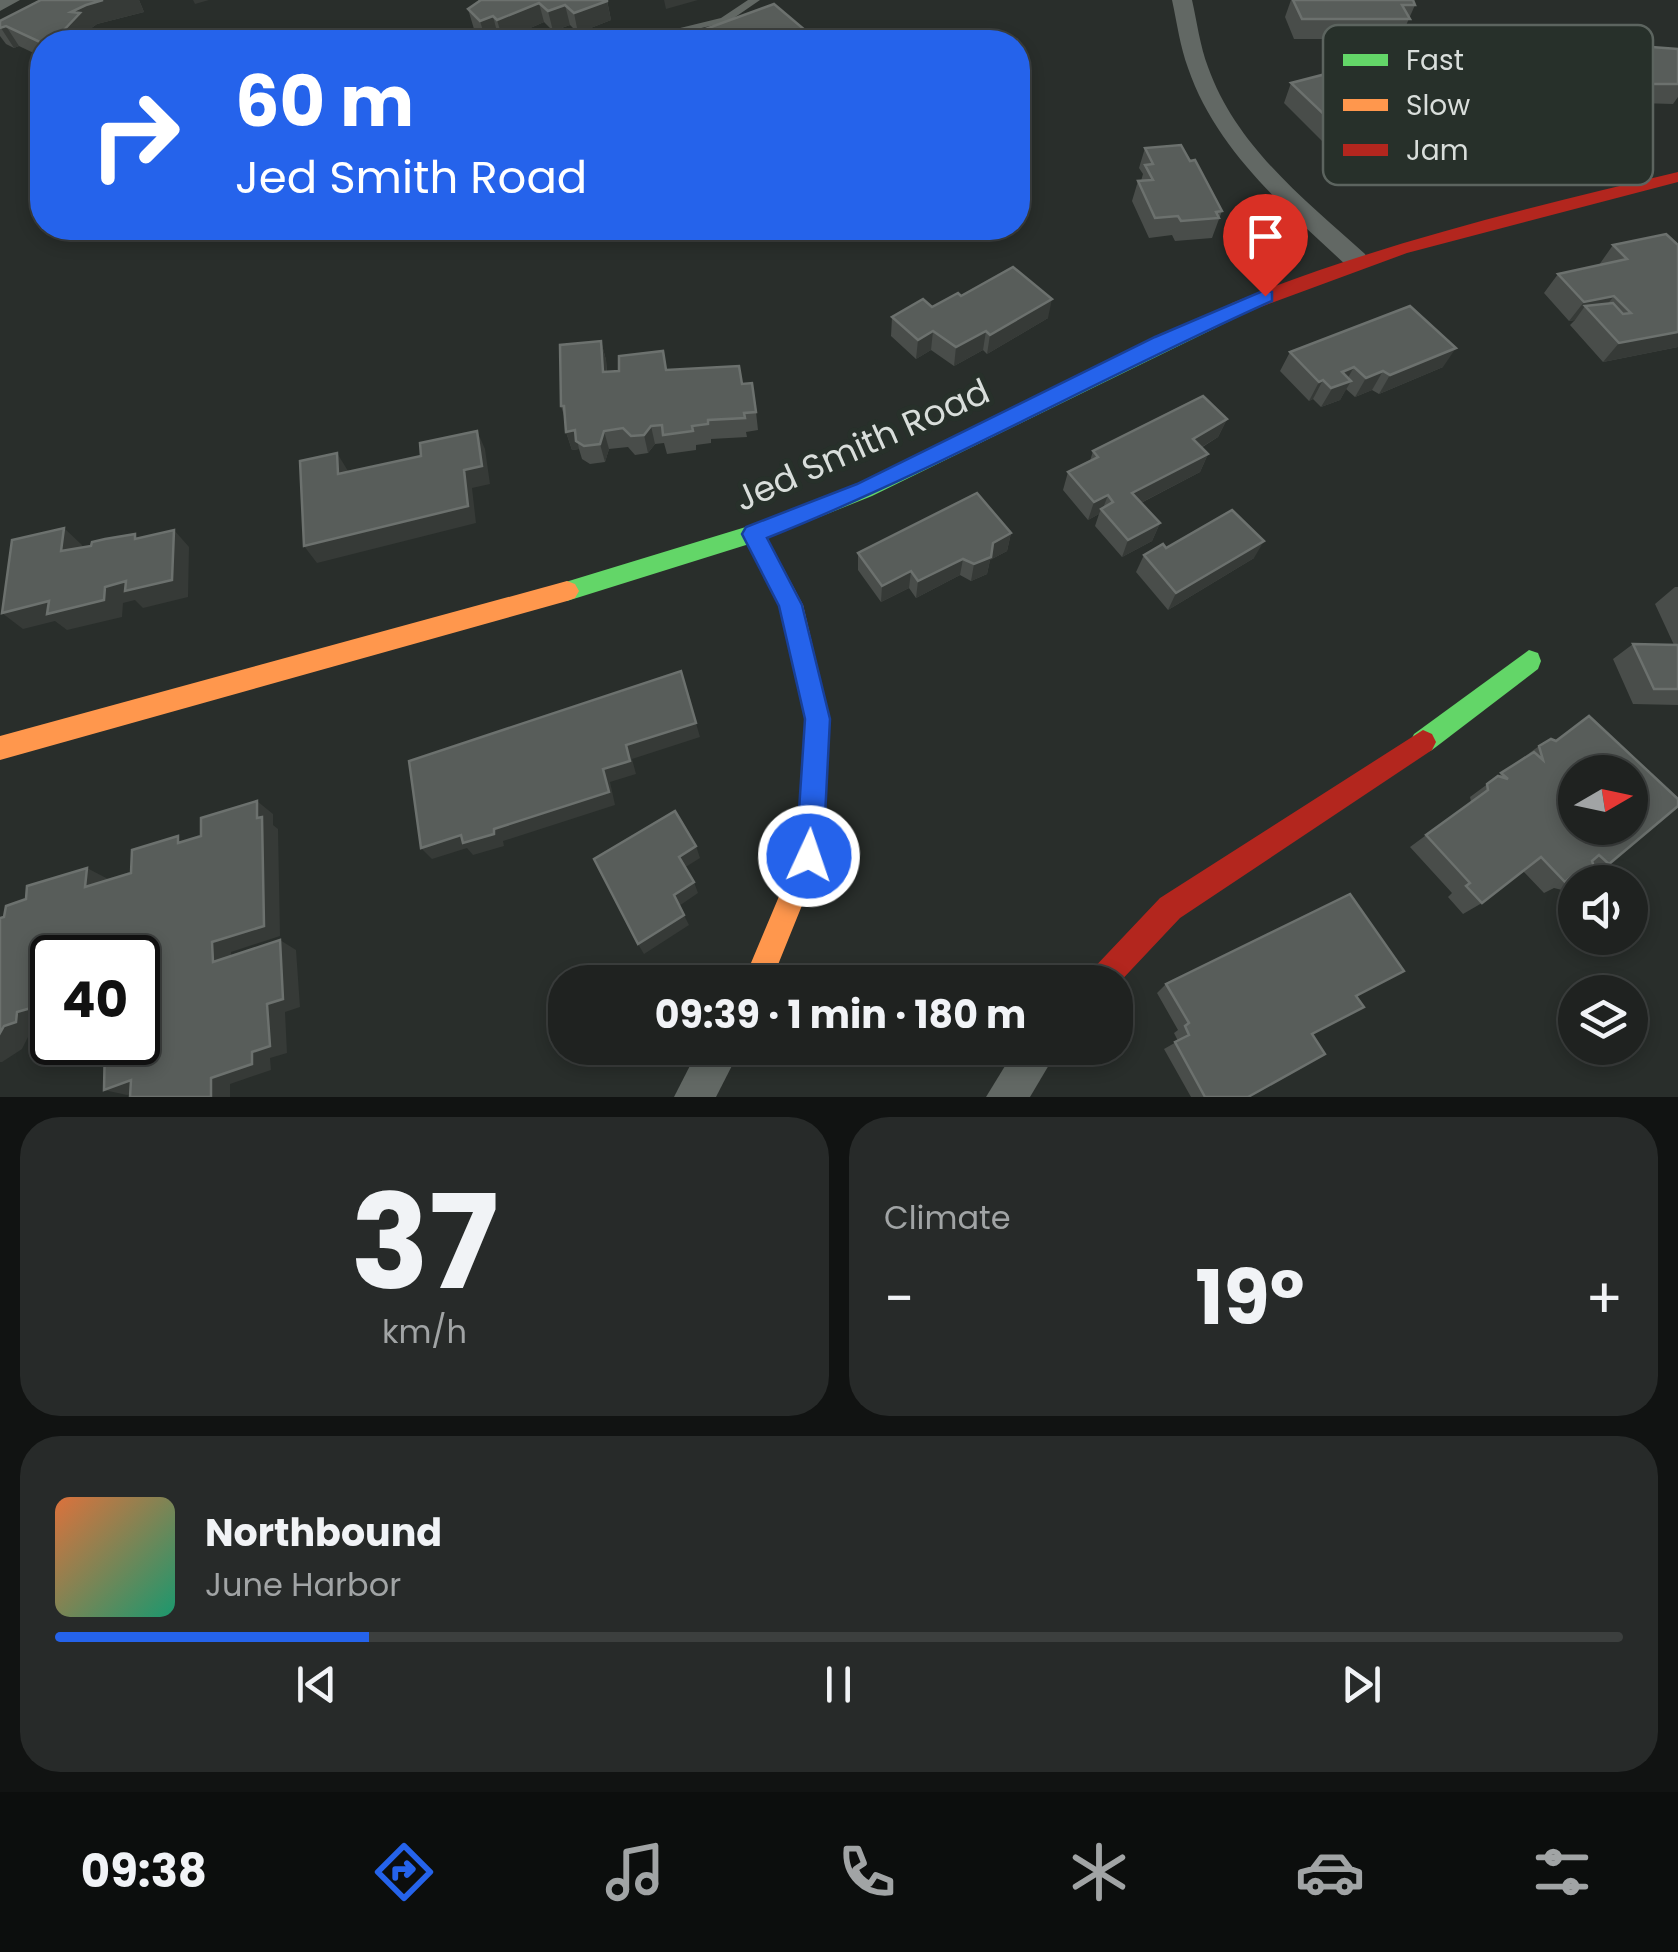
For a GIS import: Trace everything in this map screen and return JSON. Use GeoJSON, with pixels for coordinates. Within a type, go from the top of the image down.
{"type":"FeatureCollection","features":[{"type":"Feature","properties":{"kind":"street"},"geometry":{"type":"LineString","coordinates":[[0,5],[10,0]]}},
{"type":"Feature","properties":{"kind":"street"},"geometry":{"type":"LineString","coordinates":[[1182,0],[1200,75],[1224,120],[1290,201],[1356,260]]}},
{"type":"Feature","properties":{"kind":"street","name":"Jed Smith Road"},"geometry":{"type":"LineString","coordinates":[[1653,183],[1678,177]]}},
{"type":"Feature","properties":{"kind":"street","name":"Jed Smith Road"},"geometry":{"type":"LineString","coordinates":[[0,748],[556,594],[754,534],[864,490],[1162,342],[1356,260],[1448,233],[1645,185]]}},
{"type":"Feature","properties":{"kind":"street"},"geometry":{"type":"LineString","coordinates":[[754,534],[790,605],[818,719],[809,856],[764,965]]}},
{"type":"Feature","properties":{"kind":"street"},"geometry":{"type":"LineString","coordinates":[[1116,965],[1170,908],[1389,767],[1529,662]]}},
{"type":"Feature","properties":{"kind":"street"},"geometry":{"type":"LineString","coordinates":[[694,1097],[712,1065]]}},
{"type":"Feature","properties":{"kind":"street"},"geometry":{"type":"LineString","coordinates":[[1006,1097],[1028,1065]]}},
{"type":"Feature","properties":{"kind":"lane"},"geometry":{"type":"LineString","coordinates":[[680,30],[724,20],[755,0]]}},
{"type":"Feature","properties":{"kind":"building"},"geometry":{"type":"Polygon","coordinates":[[[41,0],[103,0],[71,12],[80,13],[64,30],[30,30],[30,37],[6,26],[0,28],[0,21],[41,0]]]}},
{"type":"Feature","properties":{"kind":"building"},"geometry":{"type":"Polygon","coordinates":[[[481,0],[607,1],[574,13],[565,5],[548,11],[539,3],[497,20],[493,16],[480,21],[468,9],[481,0]]]}},
{"type":"Feature","properties":{"kind":"building"},"geometry":{"type":"Polygon","coordinates":[[[1293,0],[1413,0],[1415,5],[1402,5],[1410,19],[1302,19],[1293,0]]]}},
{"type":"Feature","properties":{"kind":"building"},"geometry":{"type":"Polygon","coordinates":[[[774,4],[805,30],[703,30],[774,4]]]}},
{"type":"Feature","properties":{"kind":"building"},"geometry":{"type":"Polygon","coordinates":[[[1653,47],[1678,49],[1678,84],[1653,84],[1653,47]]]}},
{"type":"Feature","properties":{"kind":"building"},"geometry":{"type":"Polygon","coordinates":[[[1323,76],[1323,113],[1291,83],[1323,76]]]}},
{"type":"Feature","properties":{"kind":"building"},"geometry":{"type":"Polygon","coordinates":[[[1181,145],[1190,161],[1195,160],[1222,211],[1216,212],[1219,218],[1155,218],[1138,181],[1153,180],[1145,165],[1153,164],[1145,148],[1181,145]]]}},
{"type":"Feature","properties":{"kind":"building"},"geometry":{"type":"Polygon","coordinates":[[[1666,234],[1678,245],[1678,332],[1619,343],[1585,306],[1613,303],[1623,314],[1631,313],[1614,296],[1584,302],[1558,274],[1627,259],[1613,245],[1666,234]]]}},
{"type":"Feature","properties":{"kind":"building"},"geometry":{"type":"Polygon","coordinates":[[[1013,267],[1052,299],[990,335],[986,331],[956,347],[933,331],[918,340],[892,317],[923,299],[932,307],[958,293],[961,296],[1013,267]]]}},
{"type":"Feature","properties":{"kind":"building"},"geometry":{"type":"Polygon","coordinates":[[[1410,306],[1456,348],[1390,375],[1383,371],[1366,378],[1354,367],[1342,372],[1351,381],[1331,388],[1323,380],[1319,382],[1290,352],[1410,306]]]}},
{"type":"Feature","properties":{"kind":"building"},"geometry":{"type":"Polygon","coordinates":[[[601,341],[603,372],[619,371],[619,356],[663,351],[666,370],[739,366],[742,384],[752,383],[756,412],[744,413],[745,418],[708,420],[708,424],[692,426],[693,431],[663,435],[662,425],[651,426],[644,435],[631,436],[623,428],[604,431],[600,444],[584,446],[576,441],[575,430],[566,432],[561,406],[560,345],[601,341]]]}},
{"type":"Feature","properties":{"kind":"building"},"geometry":{"type":"Polygon","coordinates":[[[1203,396],[1227,419],[1193,439],[1208,454],[1132,493],[1160,523],[1128,540],[1101,509],[1113,502],[1108,495],[1094,502],[1068,472],[1098,457],[1093,451],[1203,396]]]}},
{"type":"Feature","properties":{"kind":"building"},"geometry":{"type":"Polygon","coordinates":[[[477,431],[482,466],[464,470],[468,506],[304,546],[300,461],[337,453],[338,474],[421,456],[420,443],[477,431]]]}},
{"type":"Feature","properties":{"kind":"building"},"geometry":{"type":"Polygon","coordinates":[[[977,493],[1011,533],[993,543],[991,557],[974,564],[963,559],[918,581],[911,571],[882,586],[858,553],[977,493]]]}},
{"type":"Feature","properties":{"kind":"building"},"geometry":{"type":"Polygon","coordinates":[[[1232,510],[1264,541],[1176,593],[1144,555],[1163,544],[1166,548],[1232,510]]]}},
{"type":"Feature","properties":{"kind":"building"},"geometry":{"type":"Polygon","coordinates":[[[64,528],[61,551],[91,546],[92,542],[105,539],[135,534],[135,539],[174,530],[172,580],[125,591],[126,581],[105,587],[104,600],[47,614],[49,601],[2,613],[12,540],[64,528]]]}},
{"type":"Feature","properties":{"kind":"building"},"geometry":{"type":"Polygon","coordinates":[[[1633,644],[1678,645],[1678,689],[1654,689],[1633,644]]]}},
{"type":"Feature","properties":{"kind":"building"},"geometry":{"type":"Polygon","coordinates":[[[681,671],[696,723],[626,745],[630,761],[603,769],[609,792],[494,829],[494,834],[463,843],[461,835],[421,848],[409,761],[681,671]]]}},
{"type":"Feature","properties":{"kind":"building"},"geometry":{"type":"Polygon","coordinates":[[[1589,716],[1631,755],[1558,755],[1558,845],[1632,845],[1609,864],[1599,855],[1592,861],[1593,865],[1558,865],[1558,875],[1541,857],[1482,903],[1466,886],[1470,883],[1426,835],[1488,790],[1487,784],[1498,776],[1508,779],[1501,773],[1534,752],[1543,760],[1539,746],[1551,739],[1556,741],[1589,716]]]}},
{"type":"Feature","properties":{"kind":"building"},"geometry":{"type":"Polygon","coordinates":[[[1648,771],[1678,799],[1678,806],[1648,831],[1648,771]]]}},
{"type":"Feature","properties":{"kind":"building"},"geometry":{"type":"Polygon","coordinates":[[[257,801],[257,818],[262,817],[264,926],[212,942],[213,962],[280,940],[283,999],[267,1004],[270,1046],[252,1052],[252,1064],[211,1078],[211,1097],[130,1097],[131,1080],[104,1090],[105,1065],[160,1065],[160,935],[30,935],[30,1008],[17,1012],[16,1022],[4,1026],[0,1033],[0,918],[4,917],[6,906],[26,899],[27,886],[87,868],[85,887],[131,873],[132,850],[178,836],[178,843],[201,836],[201,818],[257,801]]]}},
{"type":"Feature","properties":{"kind":"building"},"geometry":{"type":"Polygon","coordinates":[[[675,811],[696,846],[679,857],[694,882],[674,895],[684,915],[638,944],[594,859],[675,811]]]}},
{"type":"Feature","properties":{"kind":"building"},"geometry":{"type":"Polygon","coordinates":[[[1350,894],[1404,971],[1356,996],[1364,1007],[1312,1034],[1325,1054],[1248,1097],[1205,1097],[1175,1042],[1189,1035],[1185,1026],[1189,1023],[1166,984],[1350,894]]]}},
{"type":"Feature","properties":{"kind":"traffic: fast"},"geometry":{"type":"LineString","coordinates":[[567,591],[754,534],[864,490],[1239,308]]}},
{"type":"Feature","properties":{"kind":"traffic: fast"},"geometry":{"type":"LineString","coordinates":[[1423,742],[1529,661]]}},
{"type":"Feature","properties":{"kind":"traffic: slow"},"geometry":{"type":"LineString","coordinates":[[754,534],[791,605],[818,719],[809,856],[764,965]]}},
{"type":"Feature","properties":{"kind":"traffic: slow"},"geometry":{"type":"LineString","coordinates":[[0,748],[567,591]]}},
{"type":"Feature","properties":{"kind":"traffic: jam"},"geometry":{"type":"LineString","coordinates":[[1653,183],[1678,177]]}},
{"type":"Feature","properties":{"kind":"traffic: jam"},"geometry":{"type":"LineString","coordinates":[[1239,308],[1400,249],[1645,185]]}},
{"type":"Feature","properties":{"kind":"traffic: jam"},"geometry":{"type":"LineString","coordinates":[[1116,965],[1170,908],[1423,742]]}},
{"type":"Feature","properties":{"kind":"route"},"geometry":{"type":"LineString","coordinates":[[809,856],[818,719],[790,605],[754,534],[864,490],[1162,342],[1265,296]]}}]}
